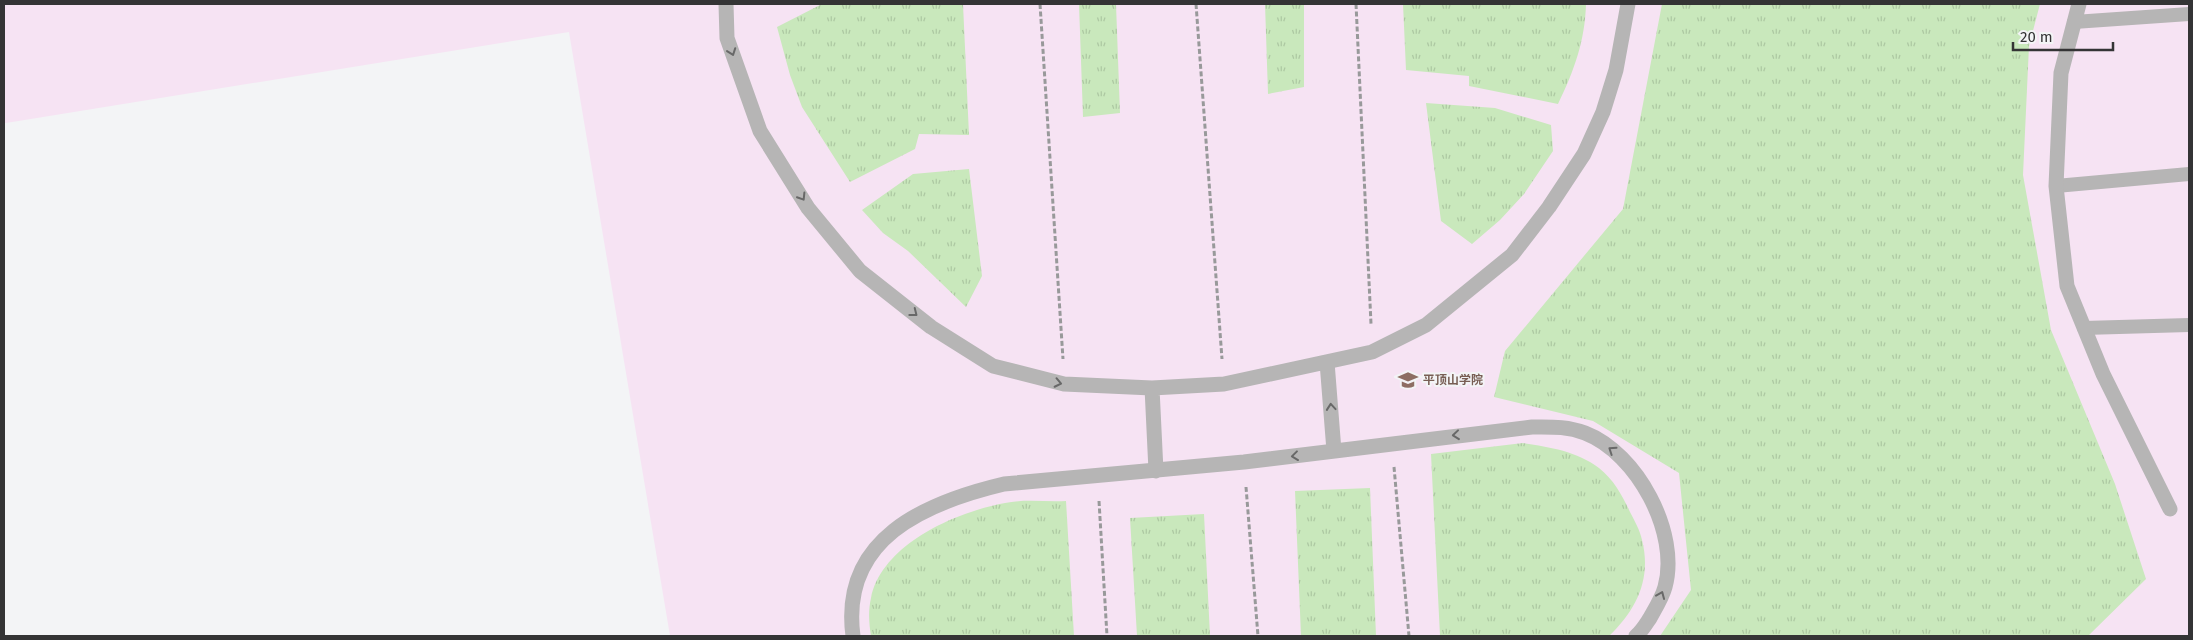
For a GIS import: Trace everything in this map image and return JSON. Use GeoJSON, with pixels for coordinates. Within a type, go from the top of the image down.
{"type":"FeatureCollection","features":[{"type":"Feature","properties":{"kind":"street"},"geometry":{"type":"LineString","coordinates":[[726,4],[727,38],[760,131],[808,208],[860,271],[931,327],[993,366],[1064,384],[1152,388],[1224,384],[1372,352],[1426,326],[1512,256],[1549,207],[1584,154],[1603,112],[1616,70],[1628,4]]}},
{"type":"Feature","properties":{"kind":"street"},"geometry":{"type":"LineString","coordinates":[[2079,4],[2061,73],[2056,186],[2067,286],[2103,374],[2170,509]]}},
{"type":"Feature","properties":{"kind":"street"},"geometry":{"type":"LineString","coordinates":[[1327,362],[1334,451]]}},
{"type":"Feature","properties":{"kind":"street"},"geometry":{"type":"LineString","coordinates":[[1152,388],[1156,471]]}},
{"type":"Feature","properties":{"kind":"street"},"geometry":{"type":"LineString","coordinates":[[853,636],[851,609],[857,579],[870,556],[884,539],[906,521],[932,506],[976,490],[1004,484],[1244,462],[1532,427],[1562,427],[1586,433],[1621,456],[1648,492],[1666,542],[1665,587],[1655,609],[1636,636]]}},
{"type":"Feature","properties":{"kind":"lane"},"geometry":{"type":"LineString","coordinates":[[2074,22],[2189,14]]}},
{"type":"Feature","properties":{"kind":"lane"},"geometry":{"type":"LineString","coordinates":[[2056,186],[2189,174]]}},
{"type":"Feature","properties":{"kind":"lane"},"geometry":{"type":"LineString","coordinates":[[2084,328],[2189,325]]}},
{"type":"Feature","properties":{"kind":"path"},"geometry":{"type":"LineString","coordinates":[[1040,4],[1064,384]]}},
{"type":"Feature","properties":{"kind":"path"},"geometry":{"type":"LineString","coordinates":[[1196,4],[1224,384]]}},
{"type":"Feature","properties":{"kind":"path"},"geometry":{"type":"LineString","coordinates":[[1356,4],[1372,352]]}},
{"type":"Feature","properties":{"kind":"path"},"geometry":{"type":"LineString","coordinates":[[1392,444],[1409,636]]}},
{"type":"Feature","properties":{"kind":"path"},"geometry":{"type":"LineString","coordinates":[[1244,462],[1258,636]]}},
{"type":"Feature","properties":{"kind":"path"},"geometry":{"type":"LineString","coordinates":[[1098,475],[1106,636]]}},
{"type":"Feature","properties":{"kind":"shaded area","name":"平顶山学院"},"geometry":{"type":"Polygon","coordinates":[[[4,4],[2189,4],[2189,636],[670,636],[569,32],[4,123],[4,4]]]}},
{"type":"Feature","properties":{"kind":"green space"},"geometry":{"type":"Polygon","coordinates":[[[822,4],[963,4],[969,135],[919,134],[915,149],[850,182],[802,107],[790,75],[777,27],[822,4]]]}},
{"type":"Feature","properties":{"kind":"green space"},"geometry":{"type":"Polygon","coordinates":[[[1079,4],[1116,4],[1120,113],[1083,117],[1079,4]]]}},
{"type":"Feature","properties":{"kind":"green space"},"geometry":{"type":"Polygon","coordinates":[[[1265,4],[1304,4],[1304,87],[1268,94],[1265,4]]]}},
{"type":"Feature","properties":{"kind":"green space"},"geometry":{"type":"Polygon","coordinates":[[[1403,4],[1586,4],[1578,56],[1558,104],[1469,86],[1469,76],[1406,70],[1403,4]]]}},
{"type":"Feature","properties":{"kind":"green space"},"geometry":{"type":"Polygon","coordinates":[[[1662,4],[2040,4],[2029,46],[2023,175],[2051,330],[2115,484],[2146,579],[2088,636],[1660,636],[1691,590],[1679,473],[1593,421],[1494,397],[1505,351],[1623,209],[1662,4]]]}},
{"type":"Feature","properties":{"kind":"green space"},"geometry":{"type":"Polygon","coordinates":[[[1426,103],[1495,108],[1551,125],[1553,151],[1524,194],[1500,220],[1472,244],[1441,221],[1426,103]]]}},
{"type":"Feature","properties":{"kind":"green space"},"geometry":{"type":"Polygon","coordinates":[[[969,169],[982,276],[966,307],[908,251],[883,233],[862,210],[913,174],[969,169]]]}},
{"type":"Feature","properties":{"kind":"green space"},"geometry":{"type":"Polygon","coordinates":[[[1523,443],[1553,448],[1572,454],[1599,468],[1617,488],[1638,529],[1645,554],[1643,581],[1627,616],[1609,636],[1440,636],[1431,454],[1523,443]]]}},
{"type":"Feature","properties":{"kind":"green space"},"geometry":{"type":"Polygon","coordinates":[[[1370,488],[1376,636],[1301,636],[1295,491],[1370,488]]]}},
{"type":"Feature","properties":{"kind":"green space"},"geometry":{"type":"Polygon","coordinates":[[[1066,501],[1074,636],[871,636],[869,608],[878,579],[890,562],[905,547],[944,523],[986,507],[1012,502],[1066,501]]]}},
{"type":"Feature","properties":{"kind":"green space"},"geometry":{"type":"Polygon","coordinates":[[[1204,514],[1210,636],[1137,636],[1130,518],[1204,514]]]}},
{"type":"Feature","properties":{"kind":"place","name":"平顶山学院"},"geometry":{"type":"Point","coordinates":[1408,380]}}]}
